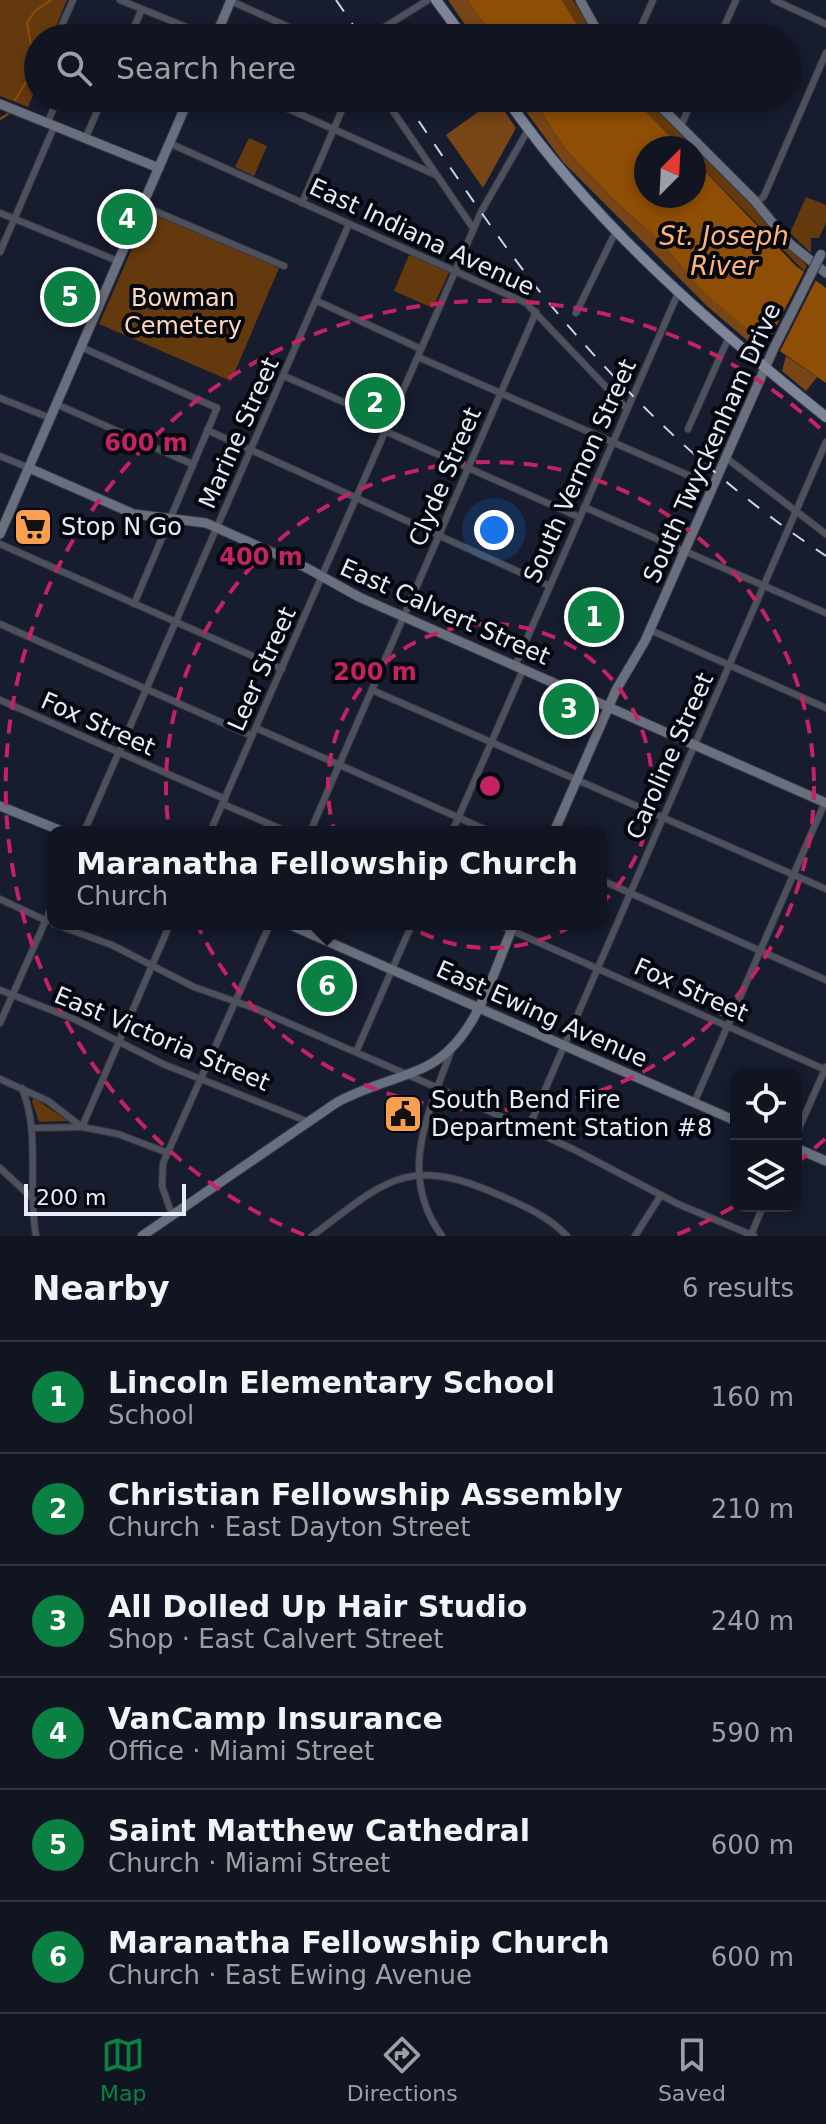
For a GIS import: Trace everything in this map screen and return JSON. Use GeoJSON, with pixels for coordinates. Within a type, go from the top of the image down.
{"type":"FeatureCollection","features":[{"type":"Feature","properties":{"kind":"main road"},"geometry":{"type":"LineString","coordinates":[[436,0],[454,24]]}},
{"type":"Feature","properties":{"kind":"main road"},"geometry":{"type":"LineString","coordinates":[[516,112],[553,163],[679,291],[728,339],[826,417]]}},
{"type":"Feature","properties":{"kind":"street"},"geometry":{"type":"LineString","coordinates":[[62,24],[73,0]]}},
{"type":"Feature","properties":{"kind":"street"},"geometry":{"type":"LineString","coordinates":[[120,0],[179,24]]}},
{"type":"Feature","properties":{"kind":"street"},"geometry":{"type":"LineString","coordinates":[[220,24],[231,0],[283,24]]}},
{"type":"Feature","properties":{"kind":"street"},"geometry":{"type":"LineString","coordinates":[[389,24],[428,0]]}},
{"type":"Feature","properties":{"kind":"street"},"geometry":{"type":"LineString","coordinates":[[580,0],[593,24]]}},
{"type":"Feature","properties":{"kind":"street"},"geometry":{"type":"LineString","coordinates":[[642,24],[653,0]]}},
{"type":"Feature","properties":{"kind":"street"},"geometry":{"type":"LineString","coordinates":[[725,24],[736,0]]}},
{"type":"Feature","properties":{"kind":"street"},"geometry":{"type":"LineString","coordinates":[[774,0],[826,24]]}},
{"type":"Feature","properties":{"kind":"street"},"geometry":{"type":"LineString","coordinates":[[135,24],[142,9]]}},
{"type":"Feature","properties":{"kind":"street"},"geometry":{"type":"LineString","coordinates":[[802,108],[826,53]]}},
{"type":"Feature","properties":{"kind":"street"},"geometry":{"type":"LineString","coordinates":[[0,104],[159,168]]}},
{"type":"Feature","properties":{"kind":"street"},"geometry":{"type":"LineString","coordinates":[[0,252],[54,112]]}},
{"type":"Feature","properties":{"kind":"street"},"geometry":{"type":"LineString","coordinates":[[85,139],[97,112]]}},
{"type":"Feature","properties":{"kind":"street"},"geometry":{"type":"LineString","coordinates":[[0,534],[183,112]]}},
{"type":"Feature","properties":{"kind":"street"},"geometry":{"type":"LineString","coordinates":[[296,112],[436,175]]}},
{"type":"Feature","properties":{"kind":"street"},"geometry":{"type":"LineString","coordinates":[[302,203],[341,112]]}},
{"type":"Feature","properties":{"kind":"street"},"geometry":{"type":"LineString","coordinates":[[393,112],[473,228]]}},
{"type":"Feature","properties":{"kind":"street"},"geometry":{"type":"LineString","coordinates":[[666,112],[757,203],[789,243],[826,273]]}},
{"type":"Feature","properties":{"kind":"street"},"geometry":{"type":"LineString","coordinates":[[681,126],[687,112]]}},
{"type":"Feature","properties":{"kind":"street"},"geometry":{"type":"LineString","coordinates":[[757,203],[764,196],[800,112]]}},
{"type":"Feature","properties":{"kind":"street","name":"Leer Street"},"geometry":{"type":"LineString","coordinates":[[213,826],[473,228],[515,146],[528,130]]}},
{"type":"Feature","properties":{"kind":"street","name":"East Indiana Avenue"},"geometry":{"type":"LineString","coordinates":[[169,143],[526,303],[627,409]]}},
{"type":"Feature","properties":{"kind":"street"},"geometry":{"type":"LineString","coordinates":[[143,206],[284,266]]}},
{"type":"Feature","properties":{"kind":"street"},"geometry":{"type":"LineString","coordinates":[[0,213],[118,261]]}},
{"type":"Feature","properties":{"kind":"street","name":"Marine Street"},"geometry":{"type":"LineString","coordinates":[[87,826],[349,224]]}},
{"type":"Feature","properties":{"kind":"street"},"geometry":{"type":"LineString","coordinates":[[576,313],[617,229]]}},
{"type":"Feature","properties":{"kind":"street","name":"South Twyckenham Drive"},"geometry":{"type":"LineString","coordinates":[[557,826],[608,707],[650,630],[764,367],[824,250]]}},
{"type":"Feature","properties":{"kind":"street","name":"South Vernon Street"},"geometry":{"type":"LineString","coordinates":[[455,826],[491,742],[550,586],[679,291]]}},
{"type":"Feature","properties":{"kind":"street"},"geometry":{"type":"LineString","coordinates":[[317,301],[421,349]]}},
{"type":"Feature","properties":{"kind":"street","name":"Clyde Street"},"geometry":{"type":"LineString","coordinates":[[313,826],[536,312]]}},
{"type":"Feature","properties":{"kind":"street"},"geometry":{"type":"LineString","coordinates":[[688,429],[728,339]]}},
{"type":"Feature","properties":{"kind":"street"},"geometry":{"type":"LineString","coordinates":[[81,347],[217,408],[134,604]]}},
{"type":"Feature","properties":{"kind":"street"},"geometry":{"type":"LineString","coordinates":[[418,357],[713,486]]}},
{"type":"Feature","properties":{"kind":"street"},"geometry":{"type":"LineString","coordinates":[[284,376],[389,422]]}},
{"type":"Feature","properties":{"kind":"street"},"geometry":{"type":"LineString","coordinates":[[0,398],[50,418]]}},
{"type":"Feature","properties":{"kind":"street"},"geometry":{"type":"LineString","coordinates":[[56,404],[192,464]]}},
{"type":"Feature","properties":{"kind":"street"},"geometry":{"type":"LineString","coordinates":[[207,430],[550,586]]}},
{"type":"Feature","properties":{"kind":"street"},"geometry":{"type":"LineString","coordinates":[[385,431],[579,517]]}},
{"type":"Feature","properties":{"kind":"street","name":"Caroline Street"},"geometry":{"type":"LineString","coordinates":[[528,1129],[826,442]]}},
{"type":"Feature","properties":{"kind":"street","name":"East Calvert Street"},"geometry":{"type":"LineString","coordinates":[[0,456],[134,514],[192,519],[217,528],[305,567],[321,578],[403,617],[825,801]]}},
{"type":"Feature","properties":{"kind":"street"},"geometry":{"type":"LineString","coordinates":[[725,457],[826,534]]}},
{"type":"Feature","properties":{"kind":"street"},"geometry":{"type":"LineString","coordinates":[[584,507],[826,613]]}},
{"type":"Feature","properties":{"kind":"street"},"geometry":{"type":"LineString","coordinates":[[0,544],[282,669]]}},
{"type":"Feature","properties":{"kind":"street"},"geometry":{"type":"LineString","coordinates":[[0,624],[147,690],[339,765],[477,826]]}},
{"type":"Feature","properties":{"kind":"street"},"geometry":{"type":"LineString","coordinates":[[650,630],[826,708]]}},
{"type":"Feature","properties":{"kind":"street"},"geometry":{"type":"LineString","coordinates":[[372,690],[826,889]]}},
{"type":"Feature","properties":{"kind":"street","name":"Fox Street"},"geometry":{"type":"LineString","coordinates":[[0,700],[276,826]]}},
{"type":"Feature","properties":{"kind":"street"},"geometry":{"type":"LineString","coordinates":[[694,1103],[825,801]]}},
{"type":"Feature","properties":{"kind":"street"},"geometry":{"type":"LineString","coordinates":[[0,806],[49,826]]}},
{"type":"Feature","properties":{"kind":"street"},"geometry":{"type":"LineString","coordinates":[[607,883],[826,980]]}},
{"type":"Feature","properties":{"kind":"street"},"geometry":{"type":"LineString","coordinates":[[0,899],[47,921]]}},
{"type":"Feature","properties":{"kind":"street"},"geometry":{"type":"LineString","coordinates":[[0,1023],[47,930]]}},
{"type":"Feature","properties":{"kind":"street"},"geometry":{"type":"LineString","coordinates":[[70,930],[112,945],[194,987],[236,1001],[438,1088],[661,1195],[753,1235],[761,1212]]}},
{"type":"Feature","properties":{"kind":"street"},"geometry":{"type":"LineString","coordinates":[[82,1127],[167,930]]}},
{"type":"Feature","properties":{"kind":"street"},"geometry":{"type":"LineString","coordinates":[[172,1215],[161,1177],[168,1153],[267,930]]}},
{"type":"Feature","properties":{"kind":"street","name":"East Ewing Avenue"},"geometry":{"type":"LineString","coordinates":[[302,930],[730,1118]]}},
{"type":"Feature","properties":{"kind":"street"},"geometry":{"type":"LineString","coordinates":[[356,1052],[409,930]]}},
{"type":"Feature","properties":{"kind":"street"},"geometry":{"type":"LineString","coordinates":[[439,1235],[421,1198],[417,1174],[419,1139],[451,1049],[478,1007],[511,930]]}},
{"type":"Feature","properties":{"kind":"street","name":"Fox Street"},"geometry":{"type":"LineString","coordinates":[[518,930],[596,968],[826,1069]]}},
{"type":"Feature","properties":{"kind":"street","name":"East Victoria Street"},"geometry":{"type":"LineString","coordinates":[[0,990],[74,1019],[163,1064],[309,1122]]}},
{"type":"Feature","properties":{"kind":"street"},"geometry":{"type":"LineString","coordinates":[[142,1236],[359,1089],[406,1074],[451,1049]]}},
{"type":"Feature","properties":{"kind":"street"},"geometry":{"type":"LineString","coordinates":[[802,1122],[826,1069]]}},
{"type":"Feature","properties":{"kind":"street"},"geometry":{"type":"LineString","coordinates":[[0,1079],[48,1101],[82,1127]]}},
{"type":"Feature","properties":{"kind":"street"},"geometry":{"type":"LineString","coordinates":[[22,1088],[33,1128],[30,1196],[36,1236]]}},
{"type":"Feature","properties":{"kind":"street"},"geometry":{"type":"LineString","coordinates":[[33,1128],[82,1127],[118,1134],[168,1153]]}},
{"type":"Feature","properties":{"kind":"street"},"geometry":{"type":"LineString","coordinates":[[802,1151],[826,1161]]}},
{"type":"Feature","properties":{"kind":"street"},"geometry":{"type":"LineString","coordinates":[[0,1168],[30,1196]]}},
{"type":"Feature","properties":{"kind":"street"},"geometry":{"type":"LineString","coordinates":[[312,1236],[374,1190],[393,1180],[417,1174],[448,1176],[471,1183],[538,1213],[567,1236]]}},
{"type":"Feature","properties":{"kind":"street"},"geometry":{"type":"LineString","coordinates":[[635,1236],[661,1195]]}},
{"type":"Feature","properties":{"kind":"green space"},"geometry":{"type":"Polygon","coordinates":[[[0,0],[67,0],[57,24],[24,24],[24,105],[0,96],[0,0]]]}},
{"type":"Feature","properties":{"kind":"green space"},"geometry":{"type":"Polygon","coordinates":[[[562,0],[573,0],[588,24],[577,24],[562,0]]]}},
{"type":"Feature","properties":{"kind":"green space"},"geometry":{"type":"Polygon","coordinates":[[[646,112],[660,112],[684,136],[669,136],[646,112]]]}},
{"type":"Feature","properties":{"kind":"green space"},"geometry":{"type":"Polygon","coordinates":[[[249,138],[267,146],[254,176],[235,167],[249,138]]]}},
{"type":"Feature","properties":{"kind":"green space"},"geometry":{"type":"Polygon","coordinates":[[[706,157],[807,266],[804,271],[706,172],[706,157]]]}},
{"type":"Feature","properties":{"kind":"green space"},"geometry":{"type":"Polygon","coordinates":[[[806,197],[826,205],[826,223],[819,238],[811,238],[811,253],[790,233],[806,197]]]}},
{"type":"Feature","properties":{"kind":"green space","name":"Bowman Cemetery"},"geometry":{"type":"Polygon","coordinates":[[[148,212],[279,268],[231,381],[99,324],[148,212]]]}},
{"type":"Feature","properties":{"kind":"green space"},"geometry":{"type":"Polygon","coordinates":[[[409,255],[449,272],[433,308],[394,291],[409,255]]]}},
{"type":"Feature","properties":{"kind":"green space"},"geometry":{"type":"Polygon","coordinates":[[[34,1098],[68,1121],[39,1122],[32,1101],[34,1098]]]}},
{"type":"Feature","properties":{"kind":"shaded area"},"geometry":{"type":"Polygon","coordinates":[[[448,0],[467,0],[485,24],[464,24],[448,0]]]}},
{"type":"Feature","properties":{"kind":"shaded area"},"geometry":{"type":"Polygon","coordinates":[[[478,112],[505,112],[516,128],[483,188],[446,135],[478,112]]]}},
{"type":"Feature","properties":{"kind":"shaded area"},"geometry":{"type":"Polygon","coordinates":[[[526,112],[541,112],[565,149],[615,201],[660,241],[701,290],[767,343],[756,348],[707,306],[563,162],[526,112]]]}},
{"type":"Feature","properties":{"kind":"shaded area"},"geometry":{"type":"Polygon","coordinates":[[[786,356],[817,377],[806,391],[782,371],[786,356]]]}},
{"type":"Feature","properties":{"kind":"water"},"geometry":{"type":"Polygon","coordinates":[[[467,0],[562,0],[577,24],[485,24],[467,0]]]}},
{"type":"Feature","properties":{"kind":"water","name":"St. Joseph River"},"geometry":{"type":"Polygon","coordinates":[[[541,112],[646,112],[669,136],[634,136],[634,208],[706,208],[706,172],[796,266],[826,288],[826,383],[745,327],[701,290],[660,241],[615,201],[565,149],[541,112]]]}},
{"type":"Feature","properties":{"kind":"pier"},"geometry":{"type":"Polygon","coordinates":[[[806,268],[818,276],[779,353],[766,346],[806,268]]]}},
{"type":"Feature","properties":{"kind":"waterway"},"geometry":{"type":"LineString","coordinates":[[27,24],[35,11],[51,0]]}},
{"type":"Feature","properties":{"kind":"waterway"},"geometry":{"type":"LineString","coordinates":[[15,100],[24,85]]}},
{"type":"Feature","properties":{"kind":"waterway"},"geometry":{"type":"LineString","coordinates":[[0,119],[8,114]]}},
{"type":"Feature","properties":{"kind":"railway"},"geometry":{"type":"LineString","coordinates":[[336,0],[352,24]]}},
{"type":"Feature","properties":{"kind":"railway"},"geometry":{"type":"LineString","coordinates":[[413,112],[525,273],[607,369],[711,469],[826,556]]}},
{"type":"Feature","properties":{"kind":"place","name":"VanCamp Insurance"},"geometry":{"type":"Point","coordinates":[127,219]}},
{"type":"Feature","properties":{"kind":"place","name":"Saint Matthew Cathedral"},"geometry":{"type":"Point","coordinates":[70,297]}},
{"type":"Feature","properties":{"kind":"place","name":"Christian Fellowship Assembly"},"geometry":{"type":"Point","coordinates":[375,403]}},
{"type":"Feature","properties":{"kind":"place","name":"Stop N Go"},"geometry":{"type":"Point","coordinates":[33,527]}},
{"type":"Feature","properties":{"kind":"place","name":"Lincoln Elementary School"},"geometry":{"type":"Point","coordinates":[594,617]}},
{"type":"Feature","properties":{"kind":"place","name":"All Dolled Up Hair Studio"},"geometry":{"type":"Point","coordinates":[569,709]}},
{"type":"Feature","properties":{"kind":"place","name":"Maranatha Fellowship Church"},"geometry":{"type":"Point","coordinates":[327,986]}},
{"type":"Feature","properties":{"kind":"place","name":"South Bend Fire Department Station #8"},"geometry":{"type":"Point","coordinates":[403,1114]}}]}
